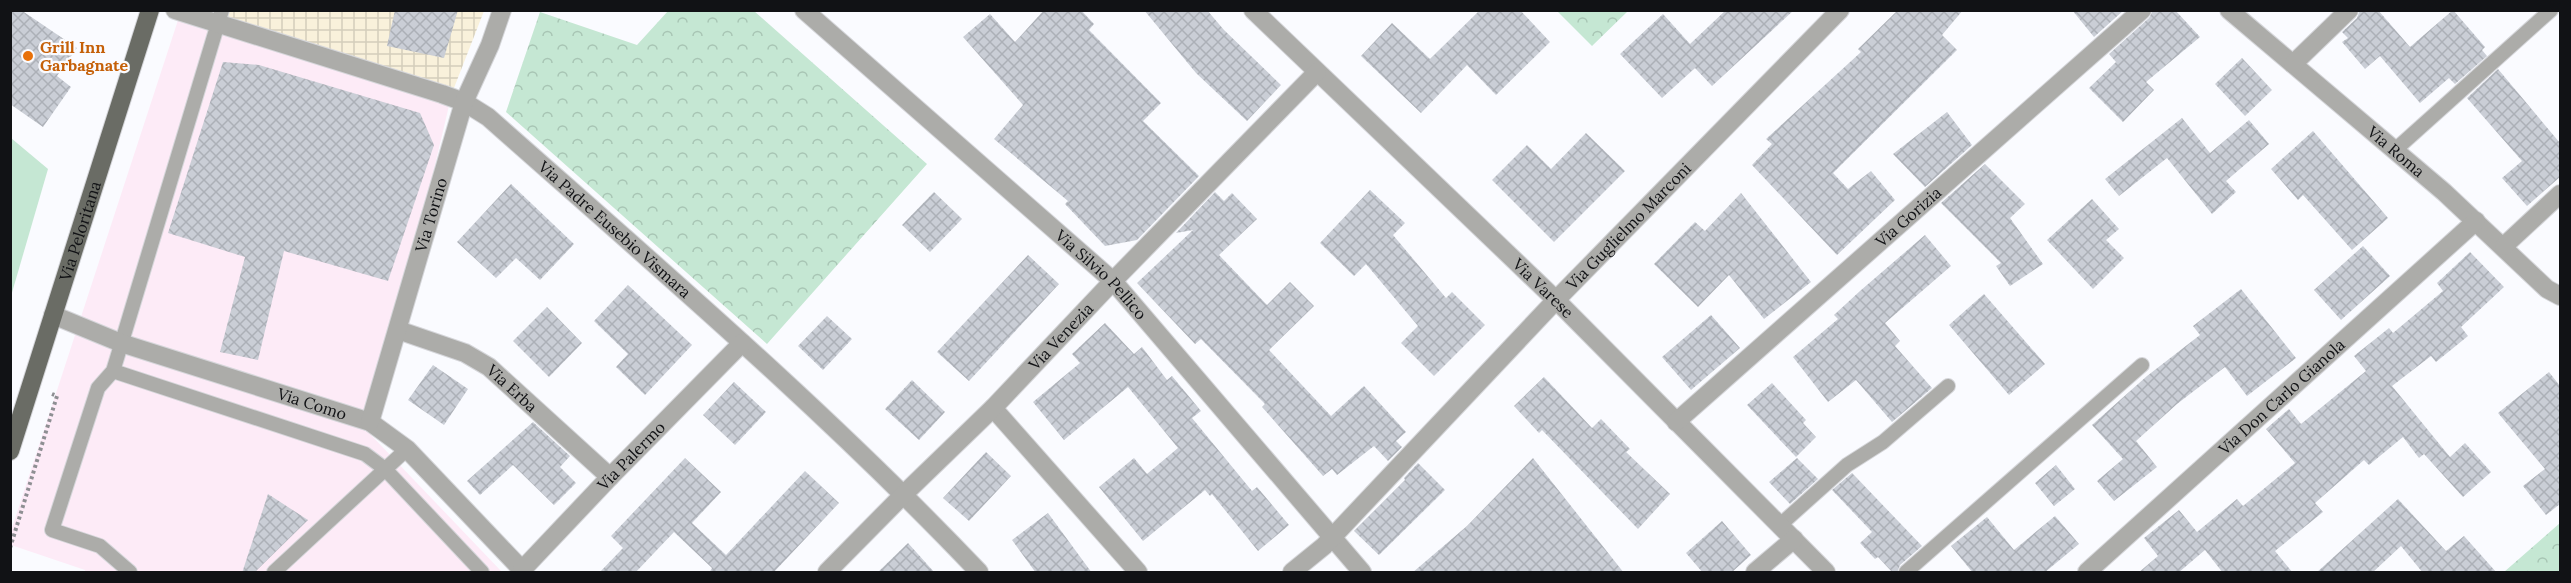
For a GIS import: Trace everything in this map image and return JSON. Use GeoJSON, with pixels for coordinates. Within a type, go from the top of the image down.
{"type":"FeatureCollection","features":[{"type":"Feature","properties":{"kind":"main road","name":"Via Peloritana"},"geometry":{"type":"LineString","coordinates":[[10,451],[150,10]]}},
{"type":"Feature","properties":{"kind":"street","name":"Via Padre Eusebio Vismara"},"geometry":{"type":"LineString","coordinates":[[175,10],[220,17],[464,102],[488,117],[742,343],[904,494],[979,573]]}},
{"type":"Feature","properties":{"kind":"street","name":"Via Torino"},"geometry":{"type":"LineString","coordinates":[[370,422],[399,330],[464,102],[490,45],[502,10]]}},
{"type":"Feature","properties":{"kind":"street","name":"Via Silvio Pellico"},"geometry":{"type":"LineString","coordinates":[[804,10],[1113,281],[1362,573]]}},
{"type":"Feature","properties":{"kind":"street","name":"Via Varese"},"geometry":{"type":"LineString","coordinates":[[1253,10],[1556,300],[1826,573]]}},
{"type":"Feature","properties":{"kind":"street","name":"Via Guglielmo Marconi"},"geometry":{"type":"LineString","coordinates":[[1292,573],[1332,537],[1556,300],[1840,10]]}},
{"type":"Feature","properties":{"kind":"street","name":"Via Gorizia"},"geometry":{"type":"LineString","coordinates":[[1676,422],[2142,10]]}},
{"type":"Feature","properties":{"kind":"street","name":"Via Roma"},"geometry":{"type":"LineString","coordinates":[[2229,10],[2476,221],[2547,289],[2560,296]]}},
{"type":"Feature","properties":{"kind":"street"},"geometry":{"type":"LineString","coordinates":[[2293,64],[2349,10]]}},
{"type":"Feature","properties":{"kind":"street","name":"Via Venezia"},"geometry":{"type":"LineString","coordinates":[[827,573],[993,408],[1317,72]]}},
{"type":"Feature","properties":{"kind":"street"},"geometry":{"type":"LineString","coordinates":[[2504,246],[2560,194]]}},
{"type":"Feature","properties":{"kind":"street","name":"Via Don Carlo Gianola"},"geometry":{"type":"LineString","coordinates":[[2087,573],[2476,221]]}},
{"type":"Feature","properties":{"kind":"street","name":"Via Como"},"geometry":{"type":"LineString","coordinates":[[52,315],[121,343],[370,422],[406,448],[523,572]]}},
{"type":"Feature","properties":{"kind":"street","name":"Via Erba"},"geometry":{"type":"LineString","coordinates":[[399,330],[465,353],[489,368],[610,477]]}},
{"type":"Feature","properties":{"kind":"street","name":"Via Palermo"},"geometry":{"type":"LineString","coordinates":[[523,572],[610,477],[742,343]]}},
{"type":"Feature","properties":{"kind":"street"},"geometry":{"type":"LineString","coordinates":[[993,408],[1138,573]]}},
{"type":"Feature","properties":{"kind":"street"},"geometry":{"type":"LineString","coordinates":[[1755,573],[1794,539]]}},
{"type":"Feature","properties":{"kind":"lane"},"geometry":{"type":"LineString","coordinates":[[2395,150],[2551,10]]}},
{"type":"Feature","properties":{"kind":"lane"},"geometry":{"type":"LineString","coordinates":[[130,573],[100,546],[52,530],[98,388],[113,371],[220,17]]}},
{"type":"Feature","properties":{"kind":"lane"},"geometry":{"type":"LineString","coordinates":[[1906,573],[2142,365]]}},
{"type":"Feature","properties":{"kind":"lane"},"geometry":{"type":"LineString","coordinates":[[113,371],[365,454],[384,469],[482,573]]}},
{"type":"Feature","properties":{"kind":"lane"},"geometry":{"type":"LineString","coordinates":[[1780,525],[1847,465],[1883,442],[1948,386]]}},
{"type":"Feature","properties":{"kind":"lane"},"geometry":{"type":"LineString","coordinates":[[274,573],[406,448]]}},
{"type":"Feature","properties":{"kind":"path"},"geometry":{"type":"LineString","coordinates":[[10,548],[57,396],[52,394]]}},
{"type":"Feature","properties":{"kind":"shaded area"},"geometry":{"type":"Polygon","coordinates":[[[181,11],[452,93],[371,435],[502,572],[85,572],[85,570],[11,545],[11,531],[181,11]]]}},
{"type":"Feature","properties":{"kind":"shaded area"},"geometry":{"type":"Polygon","coordinates":[[[202,11],[484,11],[452,93],[202,11]]]}},
{"type":"Feature","properties":{"kind":"green space"},"geometry":{"type":"Polygon","coordinates":[[[668,11],[754,11],[927,164],[767,344],[506,112],[540,12],[637,45],[668,11]]]}},
{"type":"Feature","properties":{"kind":"green space"},"geometry":{"type":"Polygon","coordinates":[[[1557,11],[1628,11],[1592,46],[1557,11]]]}},
{"type":"Feature","properties":{"kind":"green space"},"geometry":{"type":"Polygon","coordinates":[[[11,138],[48,169],[11,296],[11,138]]]}},
{"type":"Feature","properties":{"kind":"green space"},"geometry":{"type":"Polygon","coordinates":[[[2560,523],[2560,572],[2504,572],[2560,523]]]}},
{"type":"Feature","properties":{"kind":"building"},"geometry":{"type":"Polygon","coordinates":[[[10,10],[21,10],[77,48],[57,76],[71,87],[43,127],[10,104],[10,10]]]}},
{"type":"Feature","properties":{"kind":"building"},"geometry":{"type":"Polygon","coordinates":[[[395,10],[458,10],[444,58],[387,46],[395,10]]]}},
{"type":"Feature","properties":{"kind":"building"},"geometry":{"type":"Polygon","coordinates":[[[1044,10],[1081,10],[1094,24],[1089,30],[1161,103],[1143,121],[1199,176],[1137,240],[1105,246],[1065,204],[1068,201],[994,139],[1023,105],[963,37],[990,14],[1015,42],[1044,10]]]}},
{"type":"Feature","properties":{"kind":"building"},"geometry":{"type":"Polygon","coordinates":[[[1144,10],[1207,10],[1224,30],[1281,85],[1247,121],[1196,73],[1144,10]]]}},
{"type":"Feature","properties":{"kind":"building"},"geometry":{"type":"Polygon","coordinates":[[[1480,10],[1520,10],[1550,42],[1496,95],[1467,65],[1421,113],[1361,56],[1392,23],[1430,59],[1480,10]]]}},
{"type":"Feature","properties":{"kind":"building"},"geometry":{"type":"Polygon","coordinates":[[[1726,10],[1794,10],[1712,86],[1695,68],[1662,98],[1620,54],[1663,14],[1690,44],[1726,10]]]}},
{"type":"Feature","properties":{"kind":"building"},"geometry":{"type":"Polygon","coordinates":[[[1898,10],[1963,10],[1942,35],[1957,50],[1833,173],[1848,189],[1871,171],[1895,200],[1837,255],[1752,165],[1772,144],[1766,139],[1861,52],[1858,49],[1898,10]]]}},
{"type":"Feature","properties":{"kind":"building"},"geometry":{"type":"Polygon","coordinates":[[[2072,10],[2124,10],[2094,37],[2072,10]]]}},
{"type":"Feature","properties":{"kind":"building"},"geometry":{"type":"Polygon","coordinates":[[[2153,10],[2175,10],[2200,37],[2146,82],[2154,90],[2123,122],[2089,88],[2116,62],[2109,54],[2149,18],[2153,10]]]}},
{"type":"Feature","properties":{"kind":"building"},"geometry":{"type":"Polygon","coordinates":[[[2360,10],[2378,10],[2410,47],[2453,10],[2485,47],[2482,50],[2487,56],[2455,84],[2449,78],[2420,103],[2380,56],[2365,69],[2342,42],[2348,38],[2342,32],[2357,18],[2360,10]]]}},
{"type":"Feature","properties":{"kind":"building"},"geometry":{"type":"Polygon","coordinates":[[[2242,58],[2272,90],[2245,116],[2215,84],[2242,58]]]}},
{"type":"Feature","properties":{"kind":"building"},"geometry":{"type":"Polygon","coordinates":[[[223,62],[259,65],[420,113],[434,145],[388,281],[284,251],[258,360],[220,352],[245,257],[168,233],[223,62]]]}},
{"type":"Feature","properties":{"kind":"building"},"geometry":{"type":"Polygon","coordinates":[[[2498,69],[2560,143],[2560,177],[2527,206],[2502,178],[2522,161],[2467,98],[2498,69]]]}},
{"type":"Feature","properties":{"kind":"building"},"geometry":{"type":"Polygon","coordinates":[[[1947,112],[1972,145],[1925,187],[1893,154],[1947,112]]]}},
{"type":"Feature","properties":{"kind":"building"},"geometry":{"type":"Polygon","coordinates":[[[2182,118],[2210,153],[2249,120],[2269,144],[2226,181],[2236,192],[2212,214],[2167,158],[2119,196],[2105,179],[2182,118]]]}},
{"type":"Feature","properties":{"kind":"building"},"geometry":{"type":"Polygon","coordinates":[[[2313,131],[2388,218],[2352,250],[2303,195],[2298,200],[2271,169],[2313,131]]]}},
{"type":"Feature","properties":{"kind":"building"},"geometry":{"type":"Polygon","coordinates":[[[1586,133],[1625,171],[1554,242],[1492,180],[1527,145],[1551,169],[1586,133]]]}},
{"type":"Feature","properties":{"kind":"building"},"geometry":{"type":"Polygon","coordinates":[[[1985,164],[2025,204],[2010,218],[2043,264],[2010,286],[1996,266],[2001,263],[1941,203],[1985,164]]]}},
{"type":"Feature","properties":{"kind":"building"},"geometry":{"type":"Polygon","coordinates":[[[511,184],[574,244],[540,280],[516,258],[496,278],[457,242],[511,184]]]}},
{"type":"Feature","properties":{"kind":"building"},"geometry":{"type":"Polygon","coordinates":[[[1370,190],[1405,223],[1393,235],[1446,298],[1452,292],[1485,325],[1434,376],[1401,343],[1418,326],[1366,264],[1354,276],[1320,243],[1370,190]]]}},
{"type":"Feature","properties":{"kind":"building"},"geometry":{"type":"Polygon","coordinates":[[[934,192],[962,219],[930,252],[902,225],[934,192]]]}},
{"type":"Feature","properties":{"kind":"building"},"geometry":{"type":"Polygon","coordinates":[[[1215,192],[1224,201],[1232,193],[1257,219],[1219,255],[1267,305],[1290,282],[1314,306],[1269,350],[1331,416],[1364,386],[1406,432],[1396,441],[1402,447],[1388,461],[1374,446],[1337,475],[1332,469],[1323,476],[1262,407],[1265,404],[1201,339],[1195,344],[1137,283],[1193,230],[1176,233],[1215,192]]]}},
{"type":"Feature","properties":{"kind":"building"},"geometry":{"type":"Polygon","coordinates":[[[1741,193],[1811,282],[1764,319],[1729,275],[1698,307],[1654,264],[1695,222],[1705,231],[1741,193]]]}},
{"type":"Feature","properties":{"kind":"building"},"geometry":{"type":"Polygon","coordinates":[[[2092,199],[2119,229],[2106,240],[2124,258],[2093,289],[2047,240],[2092,199]]]}},
{"type":"Feature","properties":{"kind":"building"},"geometry":{"type":"Polygon","coordinates":[[[1925,235],[1951,266],[1885,323],[1900,341],[1895,346],[1932,388],[1892,422],[1856,380],[1828,402],[1793,357],[1838,319],[1834,315],[1925,235]]]}},
{"type":"Feature","properties":{"kind":"building"},"geometry":{"type":"Polygon","coordinates":[[[2363,246],[2390,276],[2341,320],[2314,290],[2363,246]]]}},
{"type":"Feature","properties":{"kind":"building"},"geometry":{"type":"Polygon","coordinates":[[[2470,252],[2504,287],[2461,327],[2468,336],[2436,362],[2431,356],[2392,386],[2450,457],[2465,443],[2491,472],[2463,497],[2424,454],[2419,458],[2403,437],[2369,465],[2364,460],[2315,503],[2323,512],[2275,551],[2293,573],[2223,573],[2205,550],[2178,573],[2138,573],[2158,556],[2144,538],[2179,510],[2197,532],[2237,499],[2243,506],[2295,463],[2266,429],[2289,409],[2301,424],[2366,371],[2354,356],[2389,328],[2393,333],[2443,291],[2437,283],[2470,252]]]}},
{"type":"Feature","properties":{"kind":"building"},"geometry":{"type":"Polygon","coordinates":[[[1028,255],[1059,284],[969,381],[937,352],[1028,255]]]}},
{"type":"Feature","properties":{"kind":"building"},"geometry":{"type":"Polygon","coordinates":[[[628,285],[692,345],[645,395],[616,367],[628,354],[594,321],[628,285]]]}},
{"type":"Feature","properties":{"kind":"building"},"geometry":{"type":"Polygon","coordinates":[[[2241,289],[2296,358],[2247,396],[2225,367],[2177,404],[2136,441],[2157,467],[2114,501],[2097,481],[2123,459],[2092,425],[2147,376],[2200,335],[2193,326],[2241,289]]]}},
{"type":"Feature","properties":{"kind":"building"},"geometry":{"type":"Polygon","coordinates":[[[1984,294],[2045,364],[2009,395],[1949,325],[1984,294]]]}},
{"type":"Feature","properties":{"kind":"building"},"geometry":{"type":"Polygon","coordinates":[[[547,307],[582,343],[549,377],[513,341],[547,307]]]}},
{"type":"Feature","properties":{"kind":"building"},"geometry":{"type":"Polygon","coordinates":[[[1711,315],[1740,348],[1691,390],[1662,357],[1711,315]]]}},
{"type":"Feature","properties":{"kind":"building"},"geometry":{"type":"Polygon","coordinates":[[[827,316],[852,339],[823,370],[798,346],[827,316]]]}},
{"type":"Feature","properties":{"kind":"building"},"geometry":{"type":"Polygon","coordinates":[[[1105,323],[1134,354],[1142,347],[1167,380],[1172,376],[1201,411],[1192,418],[1252,491],[1257,487],[1289,525],[1258,551],[1212,494],[1210,496],[1205,490],[1143,541],[1099,487],[1134,458],[1147,474],[1178,448],[1128,387],[1064,440],[1033,402],[1080,363],[1072,354],[1105,323]]]}},
{"type":"Feature","properties":{"kind":"building"},"geometry":{"type":"Polygon","coordinates":[[[433,365],[468,389],[444,425],[408,400],[433,365]]]}},
{"type":"Feature","properties":{"kind":"building"},"geometry":{"type":"Polygon","coordinates":[[[2549,372],[2560,386],[2560,504],[2546,515],[2523,486],[2545,469],[2498,413],[2549,372]]]}},
{"type":"Feature","properties":{"kind":"building"},"geometry":{"type":"Polygon","coordinates":[[[1544,377],[1592,428],[1601,419],[1630,449],[1626,452],[1670,494],[1638,529],[1542,430],[1539,433],[1514,406],[1544,377]]]}},
{"type":"Feature","properties":{"kind":"building"},"geometry":{"type":"Polygon","coordinates":[[[912,380],[945,412],[919,440],[885,409],[912,380]]]}},
{"type":"Feature","properties":{"kind":"building"},"geometry":{"type":"Polygon","coordinates":[[[734,382],[766,412],[735,445],[703,415],[734,382]]]}},
{"type":"Feature","properties":{"kind":"building"},"geometry":{"type":"Polygon","coordinates":[[[1772,383],[1806,420],[1803,423],[1816,437],[1796,457],[1747,405],[1772,383]]]}},
{"type":"Feature","properties":{"kind":"building"},"geometry":{"type":"Polygon","coordinates":[[[533,422],[570,456],[560,467],[576,483],[554,505],[513,465],[480,495],[467,481],[533,422]]]}},
{"type":"Feature","properties":{"kind":"building"},"geometry":{"type":"Polygon","coordinates":[[[986,452],[1011,476],[969,521],[943,498],[986,452]]]}},
{"type":"Feature","properties":{"kind":"building"},"geometry":{"type":"Polygon","coordinates":[[[685,458],[721,492],[692,523],[726,555],[805,471],[839,503],[773,573],[709,573],[712,568],[674,532],[635,573],[599,573],[623,548],[611,536],[685,458]]]}},
{"type":"Feature","properties":{"kind":"building"},"geometry":{"type":"Polygon","coordinates":[[[1533,458],[1624,573],[1412,573],[1467,526],[1533,458]]]}},
{"type":"Feature","properties":{"kind":"building"},"geometry":{"type":"Polygon","coordinates":[[[1797,458],[1818,479],[1790,504],[1769,482],[1797,458]]]}},
{"type":"Feature","properties":{"kind":"building"},"geometry":{"type":"Polygon","coordinates":[[[1418,463],[1445,490],[1379,555],[1354,531],[1405,480],[1404,478],[1418,463]]]}},
{"type":"Feature","properties":{"kind":"building"},"geometry":{"type":"Polygon","coordinates":[[[2056,465],[2075,489],[2054,506],[2035,483],[2056,465]]]}},
{"type":"Feature","properties":{"kind":"building"},"geometry":{"type":"Polygon","coordinates":[[[1852,473],[1922,546],[1900,565],[1897,573],[1893,573],[1878,557],[1875,559],[1860,543],[1872,532],[1832,490],[1852,473]]]}},
{"type":"Feature","properties":{"kind":"building"},"geometry":{"type":"Polygon","coordinates":[[[268,494],[308,520],[254,573],[242,573],[268,494]]]}},
{"type":"Feature","properties":{"kind":"building"},"geometry":{"type":"Polygon","coordinates":[[[2398,499],[2446,551],[2464,536],[2497,573],[2423,573],[2401,546],[2372,573],[2316,573],[2398,499]]]}},
{"type":"Feature","properties":{"kind":"building"},"geometry":{"type":"Polygon","coordinates":[[[1048,513],[1092,573],[1036,573],[1012,540],[1048,513]]]}},
{"type":"Feature","properties":{"kind":"building"},"geometry":{"type":"Polygon","coordinates":[[[2055,516],[2079,544],[2044,573],[1973,573],[1951,546],[1987,517],[2014,550],[2055,516]]]}},
{"type":"Feature","properties":{"kind":"building"},"geometry":{"type":"Polygon","coordinates":[[[1722,521],[1751,555],[1731,573],[1703,573],[1686,553],[1722,521]]]}},
{"type":"Feature","properties":{"kind":"building"},"geometry":{"type":"Polygon","coordinates":[[[908,543],[935,573],[877,573],[908,543]]]}},
{"type":"Feature","properties":{"kind":"place","name":"Grill Inn Garbagnate"},"geometry":{"type":"Point","coordinates":[28,56]}}]}
